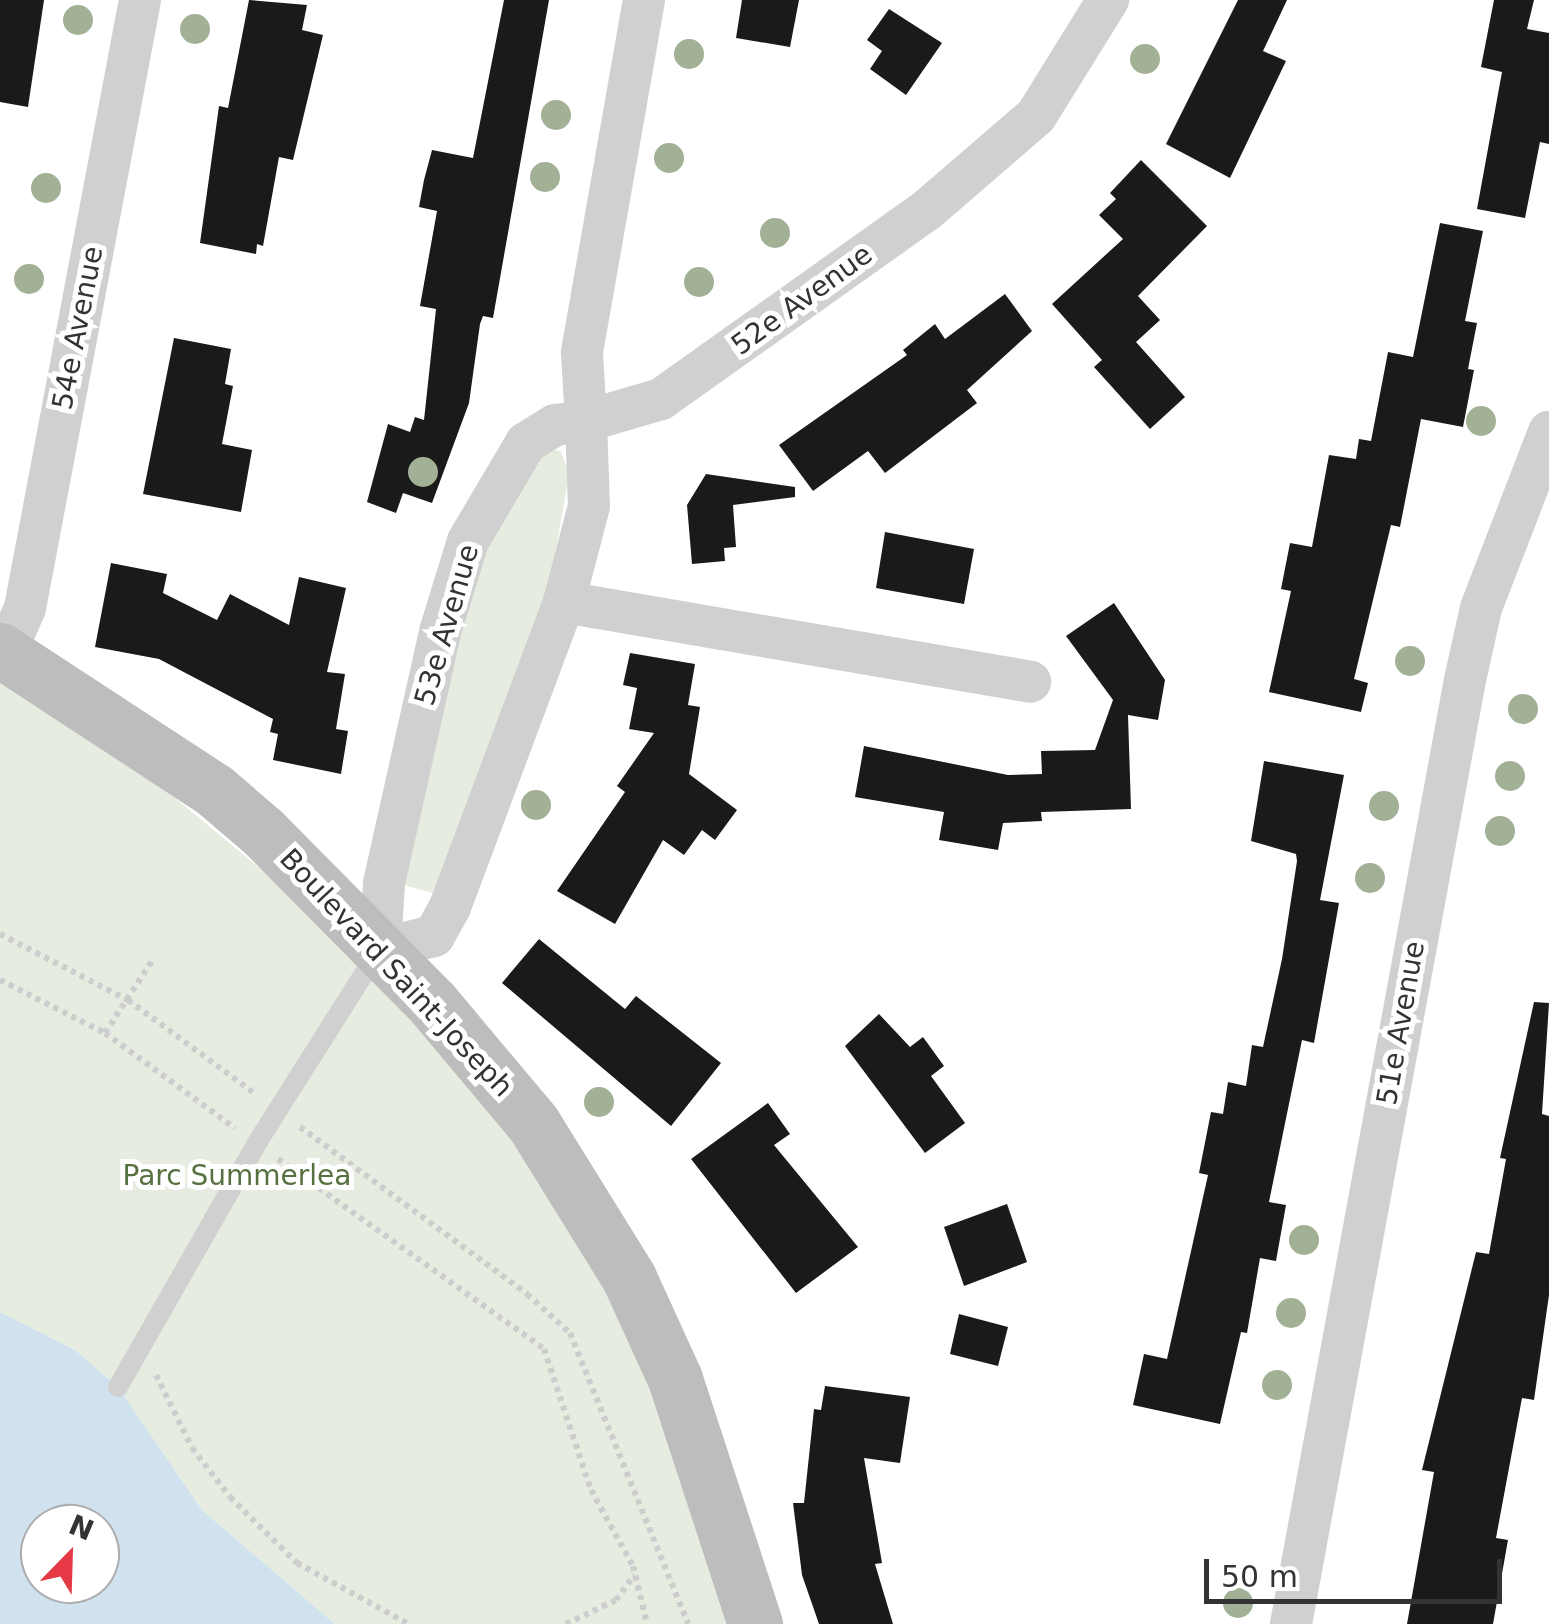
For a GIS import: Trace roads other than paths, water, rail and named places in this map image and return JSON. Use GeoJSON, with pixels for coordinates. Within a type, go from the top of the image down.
{"type":"FeatureCollection","features":[{"type":"Feature","properties":{"kind":"street","name":"54e Avenue"},"geometry":{"type":"LineString","coordinates":[[3,652],[25,608],[140,0]]}},
{"type":"Feature","properties":{"kind":"street"},"geometry":{"type":"LineString","coordinates":[[380,949],[434,936],[450,907],[564,602],[589,506],[582,353],[644,0]]}},
{"type":"Feature","properties":{"kind":"street","name":"52e Avenue"},"geometry":{"type":"LineString","coordinates":[[586,420],[660,399],[697,377],[986,164],[1036,116],[1108,0]]}},
{"type":"Feature","properties":{"kind":"street","name":"53e Avenue"},"geometry":{"type":"LineString","coordinates":[[380,949],[384,883],[440,632],[468,541],[526,443],[555,425],[586,420]]}},
{"type":"Feature","properties":{"kind":"street","name":"51e Avenue"},"geometry":{"type":"LineString","coordinates":[[1291,1624],[1465,680],[1481,608],[1549,432]]}},
{"type":"Feature","properties":{"kind":"street"},"geometry":{"type":"LineString","coordinates":[[564,602],[1030,682]]}},
{"type":"Feature","properties":{"kind":"street","name":"Boulevard Saint-Joseph"},"geometry":{"type":"LineString","coordinates":[[3,652],[214,790],[380,949],[534,1122],[629,1278],[710,1473],[755,1624]]}},
{"type":"Feature","properties":{"kind":"lane"},"geometry":{"type":"LineString","coordinates":[[118,1387],[277,1110],[380,949]]}},
{"type":"Feature","properties":{"kind":"water"},"geometry":{"type":"Polygon","coordinates":[[[0,1312],[75,1350],[118,1387],[202,1510],[335,1624],[0,1624],[0,1312]]]}},
{"type":"Feature","properties":{"kind":"park label","name":"Parc Summerlea"},"geometry":{"type":"Point","coordinates":[237,1176]}}]}
